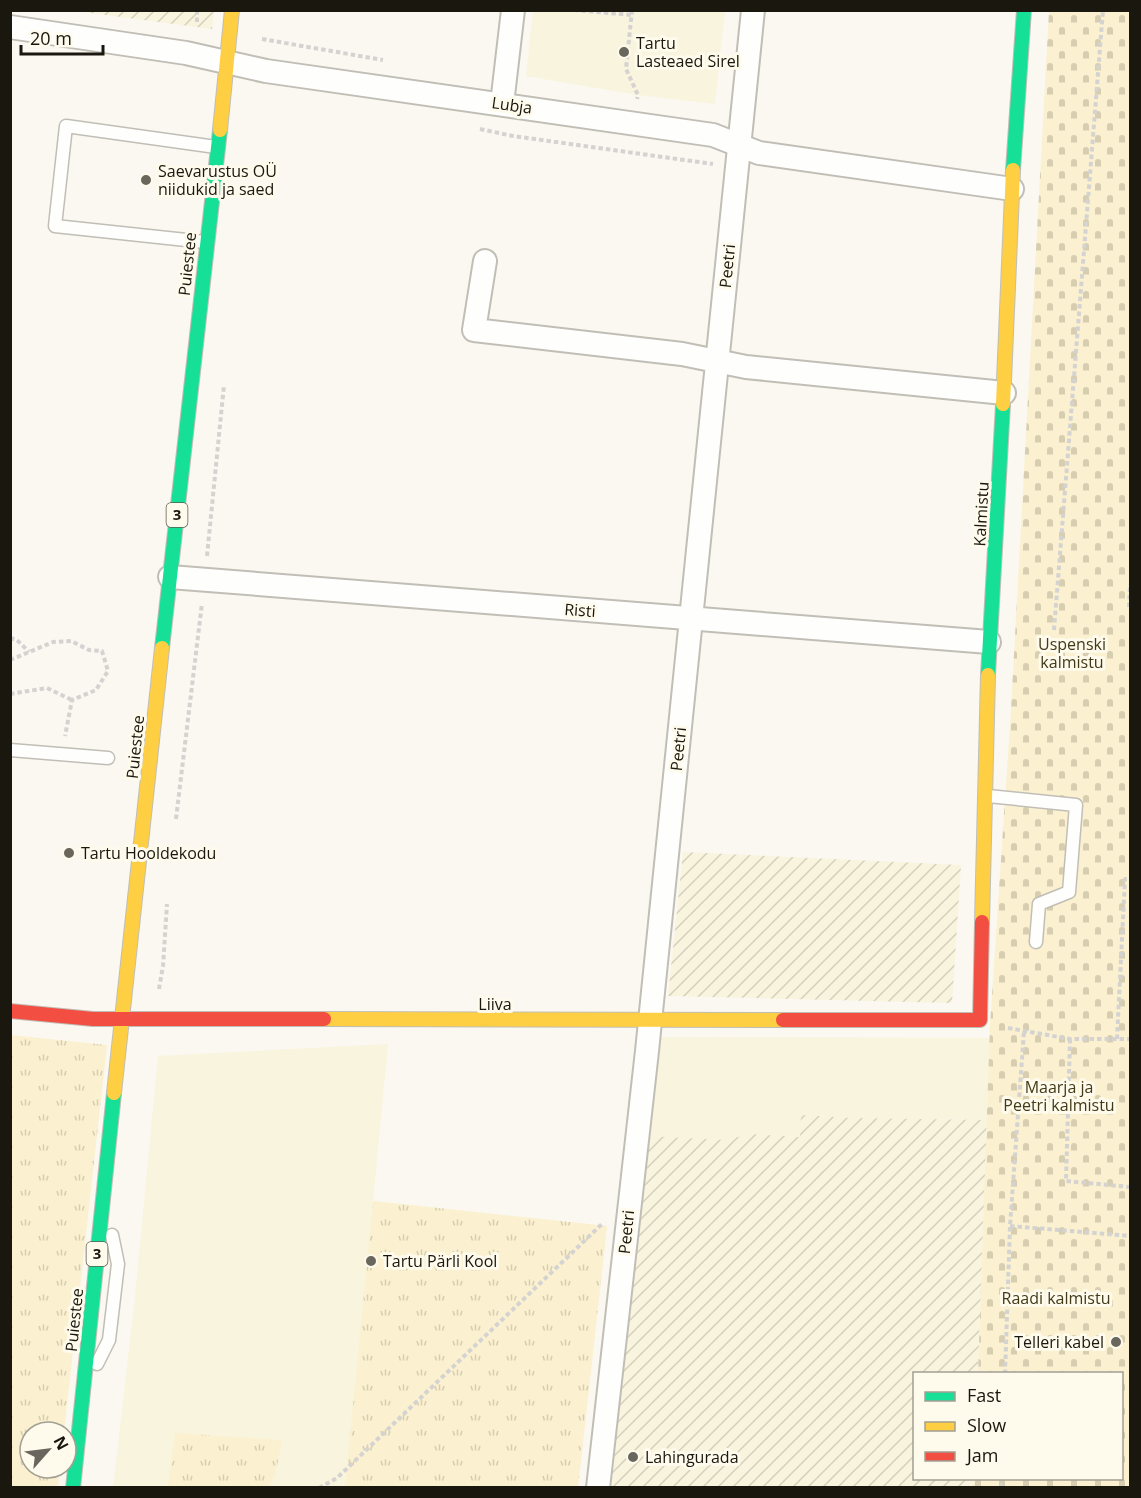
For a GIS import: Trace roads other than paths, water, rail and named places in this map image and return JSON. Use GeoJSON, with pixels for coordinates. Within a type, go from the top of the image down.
{"type":"FeatureCollection","features":[{"type":"Feature","properties":{"kind":"main road","name":"Puiestee"},"geometry":{"type":"LineString","coordinates":[[73,1488],[232,10]]}},
{"type":"Feature","properties":{"kind":"main road","name":"Kalmistu"},"geometry":{"type":"LineString","coordinates":[[985,1022],[989,642],[1004,393],[1012,189],[1024,10]]}},
{"type":"Feature","properties":{"kind":"main road","name":"Liiva"},"geometry":{"type":"LineString","coordinates":[[10,1011],[87,1019],[122,1020],[985,1022]]}},
{"type":"Feature","properties":{"kind":"street"},"geometry":{"type":"LineString","coordinates":[[502,104],[513,10]]}},
{"type":"Feature","properties":{"kind":"street","name":"Peetri"},"geometry":{"type":"LineString","coordinates":[[598,1488],[650,1021],[753,10]]}},
{"type":"Feature","properties":{"kind":"street","name":"Lubja"},"geometry":{"type":"LineString","coordinates":[[10,27],[186,53],[266,71],[713,135],[759,153],[1012,189]]}},
{"type":"Feature","properties":{"kind":"street"},"geometry":{"type":"LineString","coordinates":[[485,261],[474,330],[682,354],[746,367],[1004,393]]}},
{"type":"Feature","properties":{"kind":"street","name":"Risti"},"geometry":{"type":"LineString","coordinates":[[170,577],[989,642]]}},
{"type":"Feature","properties":{"kind":"lane"},"geometry":{"type":"LineString","coordinates":[[206,242],[55,226],[66,126],[219,147]]}},
{"type":"Feature","properties":{"kind":"lane"},"geometry":{"type":"LineString","coordinates":[[113,245],[116,232]]}},
{"type":"Feature","properties":{"kind":"lane"},"geometry":{"type":"LineString","coordinates":[[10,750],[108,758]]}},
{"type":"Feature","properties":{"kind":"lane"},"geometry":{"type":"LineString","coordinates":[[987,795],[1076,805],[1070,892],[1038,904],[1036,942]]}},
{"type":"Feature","properties":{"kind":"lane"},"geometry":{"type":"LineString","coordinates":[[83,1395],[109,1340],[118,1264],[104,1192]]}},
{"type":"Feature","properties":{"kind":"place","name":"Tartu Lasteaed Sirel"},"geometry":{"type":"Point","coordinates":[624,52]}},
{"type":"Feature","properties":{"kind":"place","name":"Saevarustus OÜ niidukid ja saed"},"geometry":{"type":"Point","coordinates":[146,180]}},
{"type":"Feature","properties":{"kind":"place","name":"Tartu Hooldekodu"},"geometry":{"type":"Point","coordinates":[69,853]}},
{"type":"Feature","properties":{"kind":"place","name":"Tartu Pärli Kool"},"geometry":{"type":"Point","coordinates":[371,1261]}},
{"type":"Feature","properties":{"kind":"place","name":"Telleri kabel"},"geometry":{"type":"Point","coordinates":[1116,1342]}},
{"type":"Feature","properties":{"kind":"place","name":"Lahingurada"},"geometry":{"type":"Point","coordinates":[633,1457]}},
{"type":"Feature","properties":{"kind":"park label","name":"Uspenski kalmistu"},"geometry":{"type":"Point","coordinates":[1072,653]}},
{"type":"Feature","properties":{"kind":"park label","name":"Maarja ja Peetri kalmistu"},"geometry":{"type":"Point","coordinates":[1059,1096]}},
{"type":"Feature","properties":{"kind":"park label","name":"Raadi kalmistu"},"geometry":{"type":"Point","coordinates":[1056,1298]}}]}
